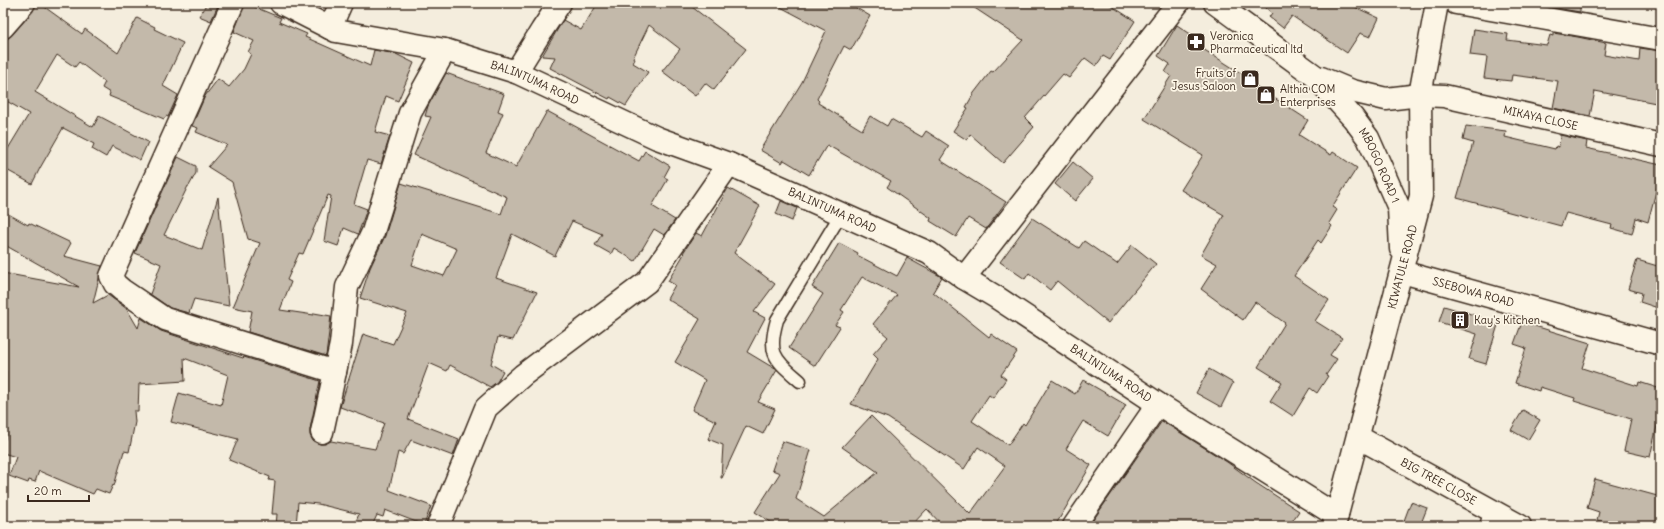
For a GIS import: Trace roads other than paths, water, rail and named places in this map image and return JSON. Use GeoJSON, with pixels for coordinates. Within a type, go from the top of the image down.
{"type":"FeatureCollection","features":[{"type":"Feature","properties":{"kind":"street"},"geometry":{"type":"LineString","coordinates":[[3,27],[24,3]]}},
{"type":"Feature","properties":{"kind":"street"},"geometry":{"type":"LineString","coordinates":[[233,3],[111,276],[114,284],[165,319],[335,372]]}},
{"type":"Feature","properties":{"kind":"street","name":"BALINTUMA ROAD"},"geometry":{"type":"LineString","coordinates":[[281,3],[336,31],[445,50],[516,72],[657,138],[729,164],[928,254],[996,297],[1336,521]]}},
{"type":"Feature","properties":{"kind":"street"},"geometry":{"type":"LineString","coordinates":[[330,28],[341,3]]}},
{"type":"Feature","properties":{"kind":"street"},"geometry":{"type":"LineString","coordinates":[[516,72],[560,3]]}},
{"type":"Feature","properties":{"kind":"street"},"geometry":{"type":"LineString","coordinates":[[964,278],[1178,3]]}},
{"type":"Feature","properties":{"kind":"street","name":"KIWATULE ROAD"},"geometry":{"type":"LineString","coordinates":[[1336,521],[1421,196],[1420,95],[1437,3]]}},
{"type":"Feature","properties":{"kind":"street"},"geometry":{"type":"LineString","coordinates":[[1456,3],[1661,39]]}},
{"type":"Feature","properties":{"kind":"street","name":"MBOGO ROAD 1"},"geometry":{"type":"LineString","coordinates":[[1223,5],[1315,76],[1353,118],[1368,138],[1399,208],[1402,272]]}},
{"type":"Feature","properties":{"kind":"street"},"geometry":{"type":"LineString","coordinates":[[322,432],[341,344],[347,287],[373,232],[410,113],[445,50]]}},
{"type":"Feature","properties":{"kind":"street","name":"MBOGO ROAD 1"},"geometry":{"type":"LineString","coordinates":[[1315,76],[1352,91],[1386,99],[1420,95]]}},
{"type":"Feature","properties":{"kind":"street","name":"MIKAYA CLOSE"},"geometry":{"type":"LineString","coordinates":[[1420,95],[1450,98],[1661,145]]}},
{"type":"Feature","properties":{"kind":"street"},"geometry":{"type":"LineString","coordinates":[[438,526],[486,408],[523,375],[647,282],[729,164]]}},
{"type":"Feature","properties":{"kind":"street","name":"SSEBOWA ROAD"},"geometry":{"type":"LineString","coordinates":[[1402,272],[1661,344]]}},
{"type":"Feature","properties":{"kind":"street"},"geometry":{"type":"LineString","coordinates":[[1074,526],[1158,404]]}},
{"type":"Feature","properties":{"kind":"street","name":"BIG TREE CLOSE"},"geometry":{"type":"LineString","coordinates":[[1358,437],[1488,518],[1520,526]]}},
{"type":"Feature","properties":{"kind":"lane"},"geometry":{"type":"LineString","coordinates":[[800,381],[782,365],[774,354],[772,336],[777,320],[841,214]]}},
{"type":"Feature","properties":{"kind":"place","name":"Veronica Pharmaceutical ltd"},"geometry":{"type":"Point","coordinates":[1196,42]}},
{"type":"Feature","properties":{"kind":"place","name":"Fruits of Jesus Saloon"},"geometry":{"type":"Point","coordinates":[1250,79]}},
{"type":"Feature","properties":{"kind":"place","name":"Althia COM Enterprises"},"geometry":{"type":"Point","coordinates":[1266,95]}},
{"type":"Feature","properties":{"kind":"place","name":"Kay's Kitchen"},"geometry":{"type":"Point","coordinates":[1460,320]}}]}
